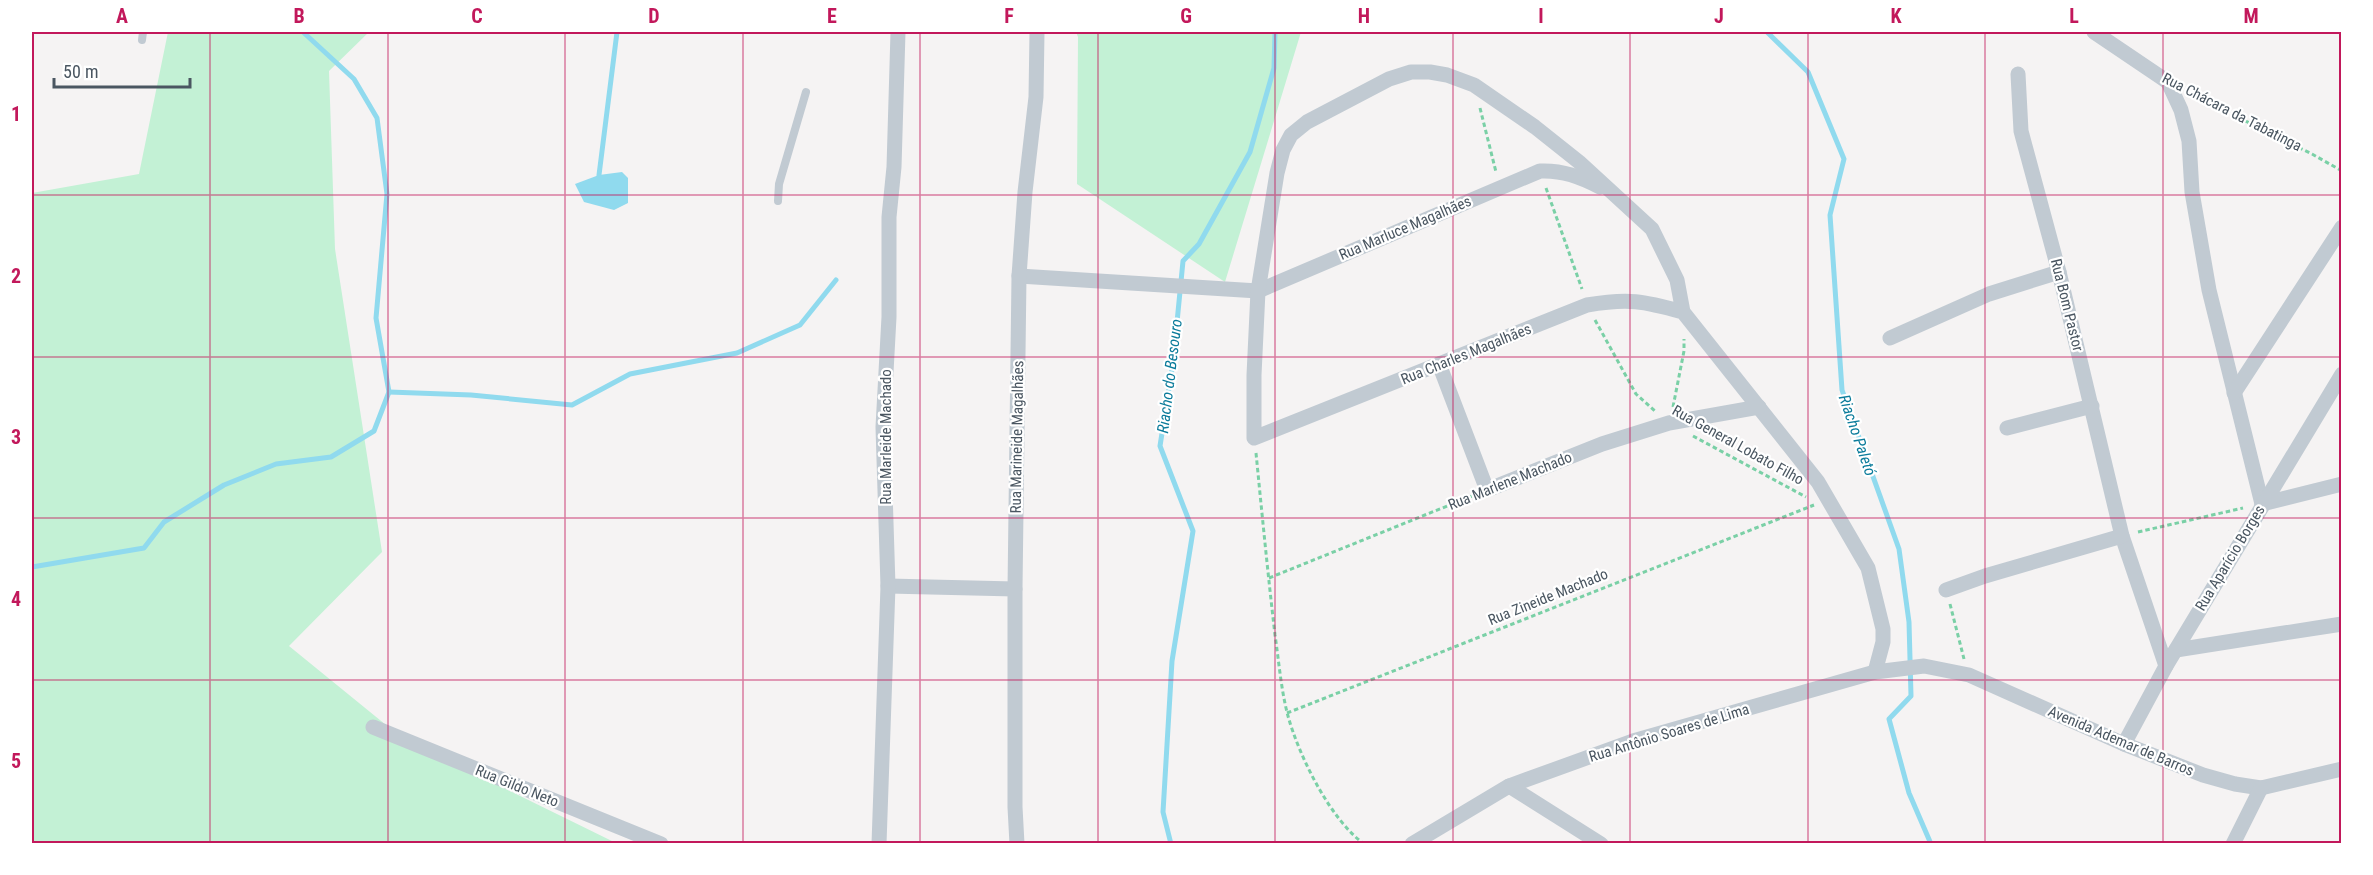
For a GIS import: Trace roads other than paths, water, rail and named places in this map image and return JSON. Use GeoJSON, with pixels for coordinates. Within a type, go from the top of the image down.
{"type":"FeatureCollection","features":[{"type":"Feature","properties":{"kind":"street","name":"Rua Marleide Machado"},"geometry":{"type":"LineString","coordinates":[[879,843],[888,586],[883,427],[889,317],[889,217],[894,167],[898,32]]}},
{"type":"Feature","properties":{"kind":"street","name":"Rua Marineide Magalhães"},"geometry":{"type":"LineString","coordinates":[[1017,843],[1015,590],[1019,276],[1025,192],[1036,98],[1037,32]]}},
{"type":"Feature","properties":{"kind":"street","name":"Rua Chácara da Tabatinga"},"geometry":{"type":"LineString","coordinates":[[2094,32],[2168,82],[2181,110],[2189,141],[2192,192],[2199,241],[2234,393]]}},
{"type":"Feature","properties":{"kind":"street"},"geometry":{"type":"LineString","coordinates":[[1258,291],[1277,173],[1283,150],[1291,135],[1307,122],[1389,79],[1411,72],[1430,72],[1474,85],[1535,127],[1652,229],[1677,279],[1683,312],[1818,482],[1868,568],[1883,628],[1883,642],[1875,672]]}},
{"type":"Feature","properties":{"kind":"street","name":"Rua Bom Pastor"},"geometry":{"type":"LineString","coordinates":[[2018,74],[2021,131],[2059,272],[2122,536],[2166,666]]}},
{"type":"Feature","properties":{"kind":"street","name":"Rua Marluce Magalhães"},"geometry":{"type":"LineString","coordinates":[[1019,276],[1193,285],[1258,291],[1540,171],[1555,170],[1574,175],[1613,193]]}},
{"type":"Feature","properties":{"kind":"street"},"geometry":{"type":"LineString","coordinates":[[2342,227],[2234,393],[2262,504],[2342,484]]}},
{"type":"Feature","properties":{"kind":"street"},"geometry":{"type":"LineString","coordinates":[[1890,338],[1989,294],[2059,272]]}},
{"type":"Feature","properties":{"kind":"street","name":"Rua Charles Magalhães"},"geometry":{"type":"LineString","coordinates":[[1258,291],[1254,438],[1587,305],[1635,300],[1683,312]]}},
{"type":"Feature","properties":{"kind":"street","name":"Rua Marlene Machado"},"geometry":{"type":"LineString","coordinates":[[1439,364],[1487,490],[1602,444],[1669,423],[1759,407]]}},
{"type":"Feature","properties":{"kind":"street","name":"Rua Aparício Borges"},"geometry":{"type":"LineString","coordinates":[[2124,744],[2166,666],[2342,374]]}},
{"type":"Feature","properties":{"kind":"street"},"geometry":{"type":"LineString","coordinates":[[2007,428],[2092,406]]}},
{"type":"Feature","properties":{"kind":"street"},"geometry":{"type":"LineString","coordinates":[[1946,590],[1985,576],[2122,536]]}},
{"type":"Feature","properties":{"kind":"street"},"geometry":{"type":"LineString","coordinates":[[888,586],[1015,590]]}},
{"type":"Feature","properties":{"kind":"street"},"geometry":{"type":"LineString","coordinates":[[2176,650],[2342,624]]}},
{"type":"Feature","properties":{"kind":"street","name":"Avenida Ademar de Barros"},"geometry":{"type":"LineString","coordinates":[[1905,667],[1923,666],[1969,675],[2124,744],[2203,775],[2235,784],[2261,788],[2342,770]]}},
{"type":"Feature","properties":{"kind":"street","name":"Rua Antônio Soares de Lima"},"geometry":{"type":"LineString","coordinates":[[1412,843],[1509,786],[1633,741],[1875,672],[1905,667]]}},
{"type":"Feature","properties":{"kind":"street","name":"Rua Gildo Neto"},"geometry":{"type":"LineString","coordinates":[[373,727],[661,843]]}},
{"type":"Feature","properties":{"kind":"street"},"geometry":{"type":"LineString","coordinates":[[1509,786],[1601,843]]}},
{"type":"Feature","properties":{"kind":"street"},"geometry":{"type":"LineString","coordinates":[[2233,843],[2261,788]]}},
{"type":"Feature","properties":{"kind":"lane"},"geometry":{"type":"LineString","coordinates":[[778,201],[779,184],[806,92]]}},
{"type":"Feature","properties":{"kind":"water"},"geometry":{"type":"Polygon","coordinates":[[[622,172],[628,178],[628,203],[614,210],[584,202],[575,184],[599,175],[622,172]]]}},
{"type":"Feature","properties":{"kind":"waterway"},"geometry":{"type":"LineString","coordinates":[[32,567],[144,548],[164,522],[224,485],[276,464],[331,457],[374,431],[389,392],[376,318],[387,194],[377,118],[354,79],[303,32]]}},
{"type":"Feature","properties":{"kind":"waterway"},"geometry":{"type":"LineString","coordinates":[[599,175],[617,32]]}},
{"type":"Feature","properties":{"kind":"waterway","name":"Riacho do Besouro"},"geometry":{"type":"LineString","coordinates":[[1171,844],[1163,812],[1172,661],[1193,531],[1160,446],[1173,363],[1183,261],[1199,244],[1250,152],[1274,68],[1275,32]]}},
{"type":"Feature","properties":{"kind":"waterway","name":"Riacho Paletó"},"geometry":{"type":"LineString","coordinates":[[1767,32],[1808,72],[1844,159],[1830,215],[1842,390],[1899,549],[1909,622],[1911,696],[1889,719],[1909,793],[1931,844]]}},
{"type":"Feature","properties":{"kind":"waterway"},"geometry":{"type":"LineString","coordinates":[[389,392],[471,395],[572,405],[630,374],[737,353],[800,325],[836,280]]}}]}
